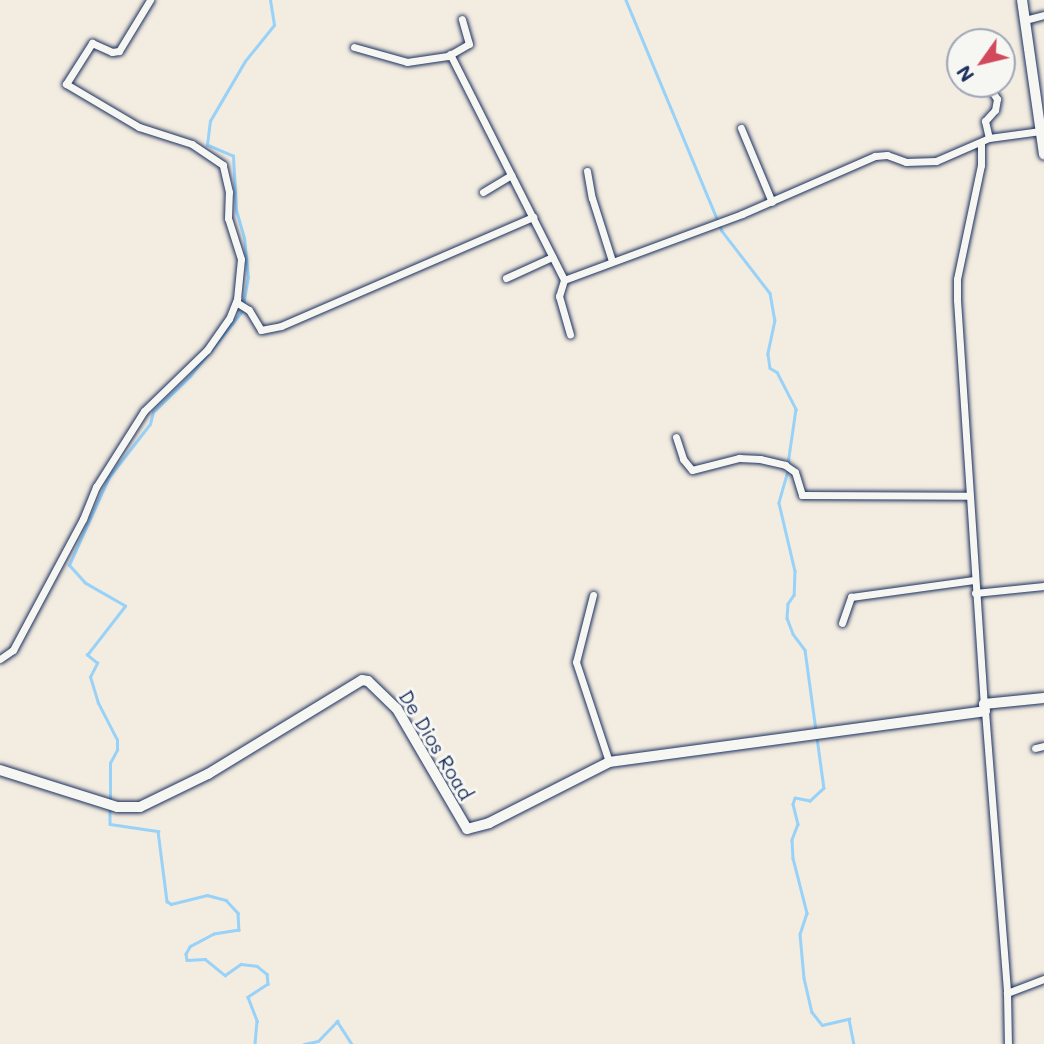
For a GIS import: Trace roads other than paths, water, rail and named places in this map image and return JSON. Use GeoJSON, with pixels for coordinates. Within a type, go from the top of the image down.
{"type":"FeatureCollection","features":[{"type":"Feature","properties":{"kind":"street"},"geometry":{"type":"LineString","coordinates":[[0,659],[13,650],[83,519],[100,480],[144,411],[207,350],[238,303],[241,259],[228,218],[229,192],[223,165],[192,144],[139,127],[66,84],[92,43],[113,52],[120,51],[150,0]]}},
{"type":"Feature","properties":{"kind":"street"},"geometry":{"type":"LineString","coordinates":[[1022,0],[1044,154]]}},
{"type":"Feature","properties":{"kind":"street"},"geometry":{"type":"LineString","coordinates":[[1025,20],[1044,15]]}},
{"type":"Feature","properties":{"kind":"street"},"geometry":{"type":"LineString","coordinates":[[354,47],[407,62],[450,54],[469,44],[462,19]]}},
{"type":"Feature","properties":{"kind":"street"},"geometry":{"type":"LineString","coordinates":[[450,54],[564,280],[559,296],[570,334]]}},
{"type":"Feature","properties":{"kind":"street"},"geometry":{"type":"LineString","coordinates":[[989,138],[985,121],[995,110],[996,98]]}},
{"type":"Feature","properties":{"kind":"street"},"geometry":{"type":"LineString","coordinates":[[741,128],[772,202]]}},
{"type":"Feature","properties":{"kind":"street"},"geometry":{"type":"LineString","coordinates":[[564,280],[772,202],[876,156],[887,155],[906,162],[936,161],[989,138],[1042,134]]}},
{"type":"Feature","properties":{"kind":"street"},"geometry":{"type":"LineString","coordinates":[[981,142],[981,165],[957,279],[974,580],[1007,993],[1008,1044]]}},
{"type":"Feature","properties":{"kind":"street"},"geometry":{"type":"LineString","coordinates":[[587,171],[592,198],[612,261]]}},
{"type":"Feature","properties":{"kind":"street"},"geometry":{"type":"LineString","coordinates":[[484,192],[511,175]]}},
{"type":"Feature","properties":{"kind":"street"},"geometry":{"type":"LineString","coordinates":[[238,303],[249,310],[261,330],[281,326],[533,217]]}},
{"type":"Feature","properties":{"kind":"street"},"geometry":{"type":"LineString","coordinates":[[506,278],[552,257]]}},
{"type":"Feature","properties":{"kind":"street"},"geometry":{"type":"LineString","coordinates":[[676,437],[684,459],[692,470],[739,458],[760,459],[788,467],[795,472],[802,495],[969,496]]}},
{"type":"Feature","properties":{"kind":"street"},"geometry":{"type":"LineString","coordinates":[[842,622],[846,620],[848,599],[851,597],[974,580]]}},
{"type":"Feature","properties":{"kind":"street"},"geometry":{"type":"LineString","coordinates":[[975,593],[1044,586]]}},
{"type":"Feature","properties":{"kind":"street"},"geometry":{"type":"LineString","coordinates":[[593,595],[576,662],[609,762]]}},
{"type":"Feature","properties":{"kind":"street","name":"De Dios Road"},"geometry":{"type":"LineString","coordinates":[[0,770],[101,803],[117,807],[140,807],[208,774],[362,680],[377,688],[397,709],[467,829],[489,823],[609,762],[1044,698]]}},
{"type":"Feature","properties":{"kind":"street"},"geometry":{"type":"LineString","coordinates":[[1035,748],[1044,747]]}},
{"type":"Feature","properties":{"kind":"street"},"geometry":{"type":"LineString","coordinates":[[1007,993],[1044,979]]}},
{"type":"Feature","properties":{"kind":"waterway"},"geometry":{"type":"LineString","coordinates":[[110,801],[110,763],[117,750],[117,740],[98,703],[90,677],[97,663],[87,655],[125,606],[85,583],[69,565],[109,477],[150,424],[153,412],[190,376],[242,311],[248,278],[244,238],[236,210],[233,156],[207,145],[210,121],[245,61],[274,25],[270,0]]}},
{"type":"Feature","properties":{"kind":"waterway"},"geometry":{"type":"LineString","coordinates":[[626,0],[722,231],[770,293],[775,320],[768,354],[770,368],[777,372],[796,409],[788,464]]}},
{"type":"Feature","properties":{"kind":"waterway"},"geometry":{"type":"LineString","coordinates":[[788,471],[779,503],[795,571],[794,595],[788,604],[787,618],[793,634],[805,650],[824,788],[810,801],[795,798],[793,804],[798,824],[792,840],[793,858],[807,913],[800,934],[804,978],[812,1012],[822,1025],[849,1019],[854,1044]]}},
{"type":"Feature","properties":{"kind":"waterway"},"geometry":{"type":"LineString","coordinates":[[110,808],[110,824],[158,831],[167,901],[171,904],[207,895],[226,900],[238,913],[239,930],[214,934],[190,947],[186,954],[187,960],[205,959],[225,975],[241,964],[257,966],[267,974],[268,984],[248,997],[257,1021],[255,1044]]}},
{"type":"Feature","properties":{"kind":"waterway"},"geometry":{"type":"LineString","coordinates":[[304,1044],[318,1041],[337,1021],[352,1044]]}}]}
